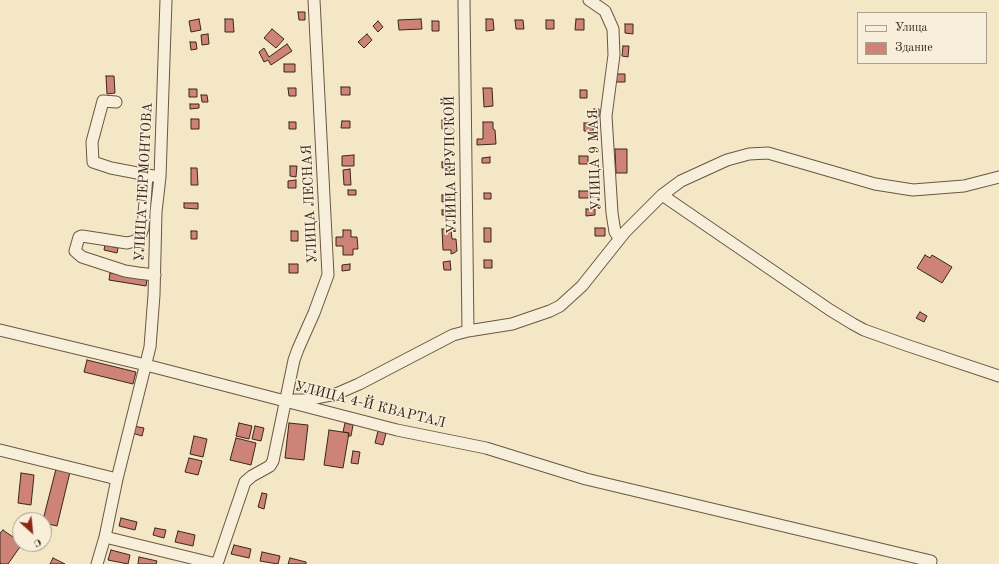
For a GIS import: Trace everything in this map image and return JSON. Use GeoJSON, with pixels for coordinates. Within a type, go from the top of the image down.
{"type":"FeatureCollection","features":[{"type":"Feature","properties":{"kind":"street","name":"УЛИЦА ЛЕРМОНТОВА"},"geometry":{"type":"LineString","coordinates":[[146,365],[151,334],[155,275],[155,218],[160,177],[166,0]]}},
{"type":"Feature","properties":{"kind":"street","name":"УЛИЦА ЛЕСНАЯ"},"geometry":{"type":"LineString","coordinates":[[217,564],[245,482],[252,476],[270,466],[273,461],[292,370],[298,349],[314,313],[328,275],[314,0]]}},
{"type":"Feature","properties":{"kind":"street","name":"УЛИЦА КРУПСКОЙ"},"geometry":{"type":"LineString","coordinates":[[464,0],[468,330]]}},
{"type":"Feature","properties":{"kind":"street","name":"УЛИЦА 9 МАЯ"},"geometry":{"type":"LineString","coordinates":[[589,0],[605,11],[613,29],[614,55],[606,116],[612,213],[613,222],[619,238]]}},
{"type":"Feature","properties":{"kind":"street"},"geometry":{"type":"LineString","coordinates":[[116,102],[103,102],[92,142],[93,162],[112,168],[160,177]]}},
{"type":"Feature","properties":{"kind":"street"},"geometry":{"type":"LineString","coordinates":[[286,400],[305,400],[336,394],[359,384],[453,335],[468,330],[512,324],[560,306],[582,286],[619,238],[662,196],[681,181],[740,156],[758,153],[778,156],[875,184],[913,190],[964,186],[999,176]]}},
{"type":"Feature","properties":{"kind":"street"},"geometry":{"type":"LineString","coordinates":[[146,175],[143,228],[141,235],[137,240],[124,243],[82,236],[79,237],[75,251],[82,257],[138,274],[155,275]]}},
{"type":"Feature","properties":{"kind":"street"},"geometry":{"type":"LineString","coordinates":[[662,196],[830,310],[864,330],[999,376]]}},
{"type":"Feature","properties":{"kind":"street","name":"УЛИЦА 4-Й КВАРТАЛ"},"geometry":{"type":"LineString","coordinates":[[0,330],[286,400],[397,430],[486,448],[586,479],[930,561]]}},
{"type":"Feature","properties":{"kind":"street"},"geometry":{"type":"LineString","coordinates":[[97,564],[105,537],[117,479],[146,365]]}},
{"type":"Feature","properties":{"kind":"street"},"geometry":{"type":"LineString","coordinates":[[0,450],[117,479]]}},
{"type":"Feature","properties":{"kind":"street"},"geometry":{"type":"LineString","coordinates":[[105,537],[217,564]]}},
{"type":"Feature","properties":{"kind":"building"},"geometry":{"type":"Polygon","coordinates":[[[298,12],[305,12],[305,20],[299,20],[298,12]]]}},
{"type":"Feature","properties":{"kind":"building"},"geometry":{"type":"Polygon","coordinates":[[[199,19],[201,30],[191,32],[189,21],[199,19]]]}},
{"type":"Feature","properties":{"kind":"building"},"geometry":{"type":"Polygon","coordinates":[[[225,19],[233,19],[234,32],[225,32],[225,19]]]}},
{"type":"Feature","properties":{"kind":"building"},"geometry":{"type":"Polygon","coordinates":[[[421,19],[422,29],[399,30],[398,20],[421,19]]]}},
{"type":"Feature","properties":{"kind":"building"},"geometry":{"type":"Polygon","coordinates":[[[486,19],[493,19],[494,30],[486,31],[486,19]]]}},
{"type":"Feature","properties":{"kind":"building"},"geometry":{"type":"Polygon","coordinates":[[[576,19],[584,19],[584,30],[575,30],[576,19]]]}},
{"type":"Feature","properties":{"kind":"building"},"geometry":{"type":"Polygon","coordinates":[[[515,20],[523,20],[524,29],[516,29],[515,20]]]}},
{"type":"Feature","properties":{"kind":"building"},"geometry":{"type":"Polygon","coordinates":[[[546,20],[554,20],[554,29],[546,29],[546,20]]]}},
{"type":"Feature","properties":{"kind":"building"},"geometry":{"type":"Polygon","coordinates":[[[378,21],[383,27],[378,32],[373,26],[378,21]]]}},
{"type":"Feature","properties":{"kind":"building"},"geometry":{"type":"Polygon","coordinates":[[[432,21],[439,21],[439,31],[432,31],[432,21]]]}},
{"type":"Feature","properties":{"kind":"building"},"geometry":{"type":"Polygon","coordinates":[[[625,24],[633,24],[633,34],[625,33],[625,24]]]}},
{"type":"Feature","properties":{"kind":"building"},"geometry":{"type":"Polygon","coordinates":[[[272,29],[284,39],[276,48],[264,38],[272,29]]]}},
{"type":"Feature","properties":{"kind":"building"},"geometry":{"type":"Polygon","coordinates":[[[208,34],[209,44],[202,45],[201,35],[208,34]]]}},
{"type":"Feature","properties":{"kind":"building"},"geometry":{"type":"Polygon","coordinates":[[[367,34],[372,40],[364,48],[358,42],[367,34]]]}},
{"type":"Feature","properties":{"kind":"building"},"geometry":{"type":"Polygon","coordinates":[[[190,42],[196,42],[197,49],[191,50],[190,42]]]}},
{"type":"Feature","properties":{"kind":"building"},"geometry":{"type":"Polygon","coordinates":[[[287,44],[292,51],[271,65],[268,60],[264,62],[259,52],[264,48],[269,57],[287,44]]]}},
{"type":"Feature","properties":{"kind":"building"},"geometry":{"type":"Polygon","coordinates":[[[623,46],[629,46],[628,57],[622,56],[623,46]]]}},
{"type":"Feature","properties":{"kind":"building"},"geometry":{"type":"Polygon","coordinates":[[[284,64],[295,64],[295,72],[284,72],[284,64]]]}},
{"type":"Feature","properties":{"kind":"building"},"geometry":{"type":"Polygon","coordinates":[[[616,74],[625,74],[625,82],[616,82],[616,74]]]}},
{"type":"Feature","properties":{"kind":"building"},"geometry":{"type":"Polygon","coordinates":[[[106,76],[114,76],[115,93],[107,94],[106,76]]]}},
{"type":"Feature","properties":{"kind":"building"},"geometry":{"type":"Polygon","coordinates":[[[341,87],[350,87],[350,95],[341,95],[341,87]]]}},
{"type":"Feature","properties":{"kind":"building"},"geometry":{"type":"Polygon","coordinates":[[[288,88],[296,88],[296,96],[289,96],[288,88]]]}},
{"type":"Feature","properties":{"kind":"building"},"geometry":{"type":"Polygon","coordinates":[[[483,88],[492,88],[493,106],[484,107],[483,88]]]}},
{"type":"Feature","properties":{"kind":"building"},"geometry":{"type":"Polygon","coordinates":[[[189,89],[197,89],[197,97],[189,97],[189,89]]]}},
{"type":"Feature","properties":{"kind":"building"},"geometry":{"type":"Polygon","coordinates":[[[580,90],[587,90],[587,98],[580,98],[580,90]]]}},
{"type":"Feature","properties":{"kind":"building"},"geometry":{"type":"Polygon","coordinates":[[[201,95],[207,95],[208,102],[202,102],[201,95]]]}},
{"type":"Feature","properties":{"kind":"building"},"geometry":{"type":"Polygon","coordinates":[[[190,104],[199,104],[199,108],[190,109],[190,104]]]}},
{"type":"Feature","properties":{"kind":"building"},"geometry":{"type":"Polygon","coordinates":[[[594,109],[599,109],[599,117],[594,117],[594,109]]]}},
{"type":"Feature","properties":{"kind":"building"},"geometry":{"type":"Polygon","coordinates":[[[191,119],[199,119],[199,129],[191,129],[191,119]]]}},
{"type":"Feature","properties":{"kind":"building"},"geometry":{"type":"Polygon","coordinates":[[[442,120],[451,120],[451,129],[442,129],[442,120]]]}},
{"type":"Feature","properties":{"kind":"building"},"geometry":{"type":"Polygon","coordinates":[[[342,121],[350,121],[350,128],[341,128],[342,121]]]}},
{"type":"Feature","properties":{"kind":"building"},"geometry":{"type":"Polygon","coordinates":[[[289,122],[296,122],[296,129],[289,129],[289,122]]]}},
{"type":"Feature","properties":{"kind":"building"},"geometry":{"type":"Polygon","coordinates":[[[483,122],[493,122],[496,144],[477,145],[477,139],[483,139],[483,122]]]}},
{"type":"Feature","properties":{"kind":"building"},"geometry":{"type":"Polygon","coordinates":[[[584,123],[594,123],[593,131],[584,131],[584,123]]]}},
{"type":"Feature","properties":{"kind":"building"},"geometry":{"type":"Polygon","coordinates":[[[615,149],[627,149],[627,173],[616,173],[615,149]]]}},
{"type":"Feature","properties":{"kind":"building"},"geometry":{"type":"Polygon","coordinates":[[[354,155],[354,166],[342,166],[342,156],[354,155]]]}},
{"type":"Feature","properties":{"kind":"building"},"geometry":{"type":"Polygon","coordinates":[[[579,156],[588,156],[588,164],[579,164],[579,156]]]}},
{"type":"Feature","properties":{"kind":"building"},"geometry":{"type":"Polygon","coordinates":[[[490,157],[490,163],[482,163],[482,158],[490,157]]]}},
{"type":"Feature","properties":{"kind":"building"},"geometry":{"type":"Polygon","coordinates":[[[442,162],[450,162],[450,168],[442,168],[442,162]]]}},
{"type":"Feature","properties":{"kind":"building"},"geometry":{"type":"Polygon","coordinates":[[[290,166],[297,166],[296,177],[290,176],[290,166]]]}},
{"type":"Feature","properties":{"kind":"building"},"geometry":{"type":"Polygon","coordinates":[[[191,168],[197,168],[198,185],[191,185],[191,168]]]}},
{"type":"Feature","properties":{"kind":"building"},"geometry":{"type":"Polygon","coordinates":[[[350,169],[351,185],[344,185],[343,170],[350,169]]]}},
{"type":"Feature","properties":{"kind":"building"},"geometry":{"type":"Polygon","coordinates":[[[296,180],[296,188],[288,188],[288,181],[296,180]]]}},
{"type":"Feature","properties":{"kind":"building"},"geometry":{"type":"Polygon","coordinates":[[[348,190],[356,190],[356,195],[348,195],[348,190]]]}},
{"type":"Feature","properties":{"kind":"building"},"geometry":{"type":"Polygon","coordinates":[[[579,191],[589,191],[589,198],[579,198],[579,191]]]}},
{"type":"Feature","properties":{"kind":"building"},"geometry":{"type":"Polygon","coordinates":[[[484,193],[491,193],[491,199],[484,199],[484,193]]]}},
{"type":"Feature","properties":{"kind":"building"},"geometry":{"type":"Polygon","coordinates":[[[442,195],[450,195],[450,201],[442,202],[442,195]]]}},
{"type":"Feature","properties":{"kind":"building"},"geometry":{"type":"Polygon","coordinates":[[[184,203],[198,203],[198,209],[184,208],[184,203]]]}},
{"type":"Feature","properties":{"kind":"building"},"geometry":{"type":"Polygon","coordinates":[[[586,209],[595,209],[595,215],[586,216],[586,209]]]}},
{"type":"Feature","properties":{"kind":"building"},"geometry":{"type":"Polygon","coordinates":[[[442,210],[450,210],[450,215],[442,215],[442,210]]]}},
{"type":"Feature","properties":{"kind":"building"},"geometry":{"type":"Polygon","coordinates":[[[484,228],[491,228],[491,242],[484,242],[484,228]]]}},
{"type":"Feature","properties":{"kind":"building"},"geometry":{"type":"Polygon","coordinates":[[[595,228],[605,228],[605,236],[595,236],[595,228]]]}},
{"type":"Feature","properties":{"kind":"building"},"geometry":{"type":"Polygon","coordinates":[[[442,229],[451,229],[452,239],[456,239],[457,251],[454,253],[451,254],[451,250],[443,250],[442,229]]]}},
{"type":"Feature","properties":{"kind":"building"},"geometry":{"type":"Polygon","coordinates":[[[343,230],[351,230],[351,237],[357,237],[358,249],[353,249],[353,255],[343,255],[343,246],[336,246],[336,237],[343,237],[343,230]]]}},
{"type":"Feature","properties":{"kind":"building"},"geometry":{"type":"Polygon","coordinates":[[[191,231],[197,231],[197,239],[191,239],[191,231]]]}},
{"type":"Feature","properties":{"kind":"building"},"geometry":{"type":"Polygon","coordinates":[[[291,231],[298,231],[298,241],[291,241],[291,231]]]}},
{"type":"Feature","properties":{"kind":"building"},"geometry":{"type":"Polygon","coordinates":[[[105,245],[118,248],[117,253],[104,250],[105,245]]]}},
{"type":"Feature","properties":{"kind":"building"},"geometry":{"type":"Polygon","coordinates":[[[925,255],[930,258],[932,255],[952,267],[942,283],[917,268],[925,255]]]}},
{"type":"Feature","properties":{"kind":"building"},"geometry":{"type":"Polygon","coordinates":[[[484,260],[492,260],[492,268],[484,268],[484,260]]]}},
{"type":"Feature","properties":{"kind":"building"},"geometry":{"type":"Polygon","coordinates":[[[450,261],[451,270],[444,270],[443,262],[450,261]]]}},
{"type":"Feature","properties":{"kind":"building"},"geometry":{"type":"Polygon","coordinates":[[[289,264],[298,264],[298,273],[289,273],[289,264]]]}},
{"type":"Feature","properties":{"kind":"building"},"geometry":{"type":"Polygon","coordinates":[[[350,264],[350,270],[342,271],[342,265],[350,264]]]}},
{"type":"Feature","properties":{"kind":"building"},"geometry":{"type":"Polygon","coordinates":[[[110,273],[147,279],[146,286],[109,280],[110,273]]]}},
{"type":"Feature","properties":{"kind":"building"},"geometry":{"type":"Polygon","coordinates":[[[920,312],[927,316],[924,322],[916,318],[920,312]]]}},
{"type":"Feature","properties":{"kind":"building"},"geometry":{"type":"Polygon","coordinates":[[[87,360],[136,372],[133,384],[84,372],[87,360]]]}},
{"type":"Feature","properties":{"kind":"building"},"geometry":{"type":"Polygon","coordinates":[[[239,423],[252,426],[249,439],[236,436],[239,423]]]}},
{"type":"Feature","properties":{"kind":"building"},"geometry":{"type":"Polygon","coordinates":[[[289,423],[308,425],[304,460],[285,458],[289,423]]]}},
{"type":"Feature","properties":{"kind":"building"},"geometry":{"type":"Polygon","coordinates":[[[345,423],[353,425],[351,436],[348,436],[349,433],[343,432],[345,423]]]}},
{"type":"Feature","properties":{"kind":"building"},"geometry":{"type":"Polygon","coordinates":[[[133,426],[144,428],[142,436],[132,433],[133,426]]]}},
{"type":"Feature","properties":{"kind":"building"},"geometry":{"type":"Polygon","coordinates":[[[255,426],[264,428],[261,441],[252,439],[255,426]]]}},
{"type":"Feature","properties":{"kind":"building"},"geometry":{"type":"Polygon","coordinates":[[[329,430],[349,433],[343,468],[324,465],[329,430]]]}},
{"type":"Feature","properties":{"kind":"building"},"geometry":{"type":"Polygon","coordinates":[[[378,431],[386,433],[383,445],[375,443],[378,431]]]}},
{"type":"Feature","properties":{"kind":"building"},"geometry":{"type":"Polygon","coordinates":[[[194,436],[207,439],[203,457],[190,454],[194,436]]]}},
{"type":"Feature","properties":{"kind":"building"},"geometry":{"type":"Polygon","coordinates":[[[236,438],[256,443],[251,465],[230,460],[236,438]]]}},
{"type":"Feature","properties":{"kind":"building"},"geometry":{"type":"Polygon","coordinates":[[[353,451],[360,452],[358,464],[351,463],[353,451]]]}},
{"type":"Feature","properties":{"kind":"building"},"geometry":{"type":"Polygon","coordinates":[[[189,458],[202,461],[198,475],[185,472],[189,458]]]}},
{"type":"Feature","properties":{"kind":"building"},"geometry":{"type":"Polygon","coordinates":[[[56,469],[70,472],[57,526],[52,525],[52,512],[45,512],[56,469]]]}},
{"type":"Feature","properties":{"kind":"building"},"geometry":{"type":"Polygon","coordinates":[[[21,473],[34,475],[31,505],[18,503],[21,473]]]}},
{"type":"Feature","properties":{"kind":"building"},"geometry":{"type":"Polygon","coordinates":[[[262,493],[267,494],[264,509],[258,507],[262,493]]]}},
{"type":"Feature","properties":{"kind":"building"},"geometry":{"type":"Polygon","coordinates":[[[121,518],[137,522],[135,530],[119,526],[121,518]]]}},
{"type":"Feature","properties":{"kind":"building"},"geometry":{"type":"Polygon","coordinates":[[[155,528],[166,530],[164,538],[153,535],[155,528]]]}},
{"type":"Feature","properties":{"kind":"building"},"geometry":{"type":"Polygon","coordinates":[[[3,530],[12,536],[12,552],[16,552],[8,564],[0,563],[0,533],[3,530]]]}},
{"type":"Feature","properties":{"kind":"building"},"geometry":{"type":"Polygon","coordinates":[[[178,531],[195,535],[193,546],[175,542],[178,531]]]}},
{"type":"Feature","properties":{"kind":"building"},"geometry":{"type":"Polygon","coordinates":[[[234,545],[251,549],[249,558],[231,554],[234,545]]]}},
{"type":"Feature","properties":{"kind":"building"},"geometry":{"type":"Polygon","coordinates":[[[111,550],[130,555],[128,564],[108,560],[111,550]]]}},
{"type":"Feature","properties":{"kind":"building"},"geometry":{"type":"Polygon","coordinates":[[[262,552],[280,556],[278,564],[260,561],[262,552]]]}},
{"type":"Feature","properties":{"kind":"building"},"geometry":{"type":"Polygon","coordinates":[[[139,557],[157,561],[156,564],[138,564],[139,557]]]}},
{"type":"Feature","properties":{"kind":"building"},"geometry":{"type":"Polygon","coordinates":[[[53,558],[65,564],[50,564],[53,558]]]}},
{"type":"Feature","properties":{"kind":"building"},"geometry":{"type":"Polygon","coordinates":[[[290,558],[306,562],[306,564],[288,564],[290,558]]]}}]}
